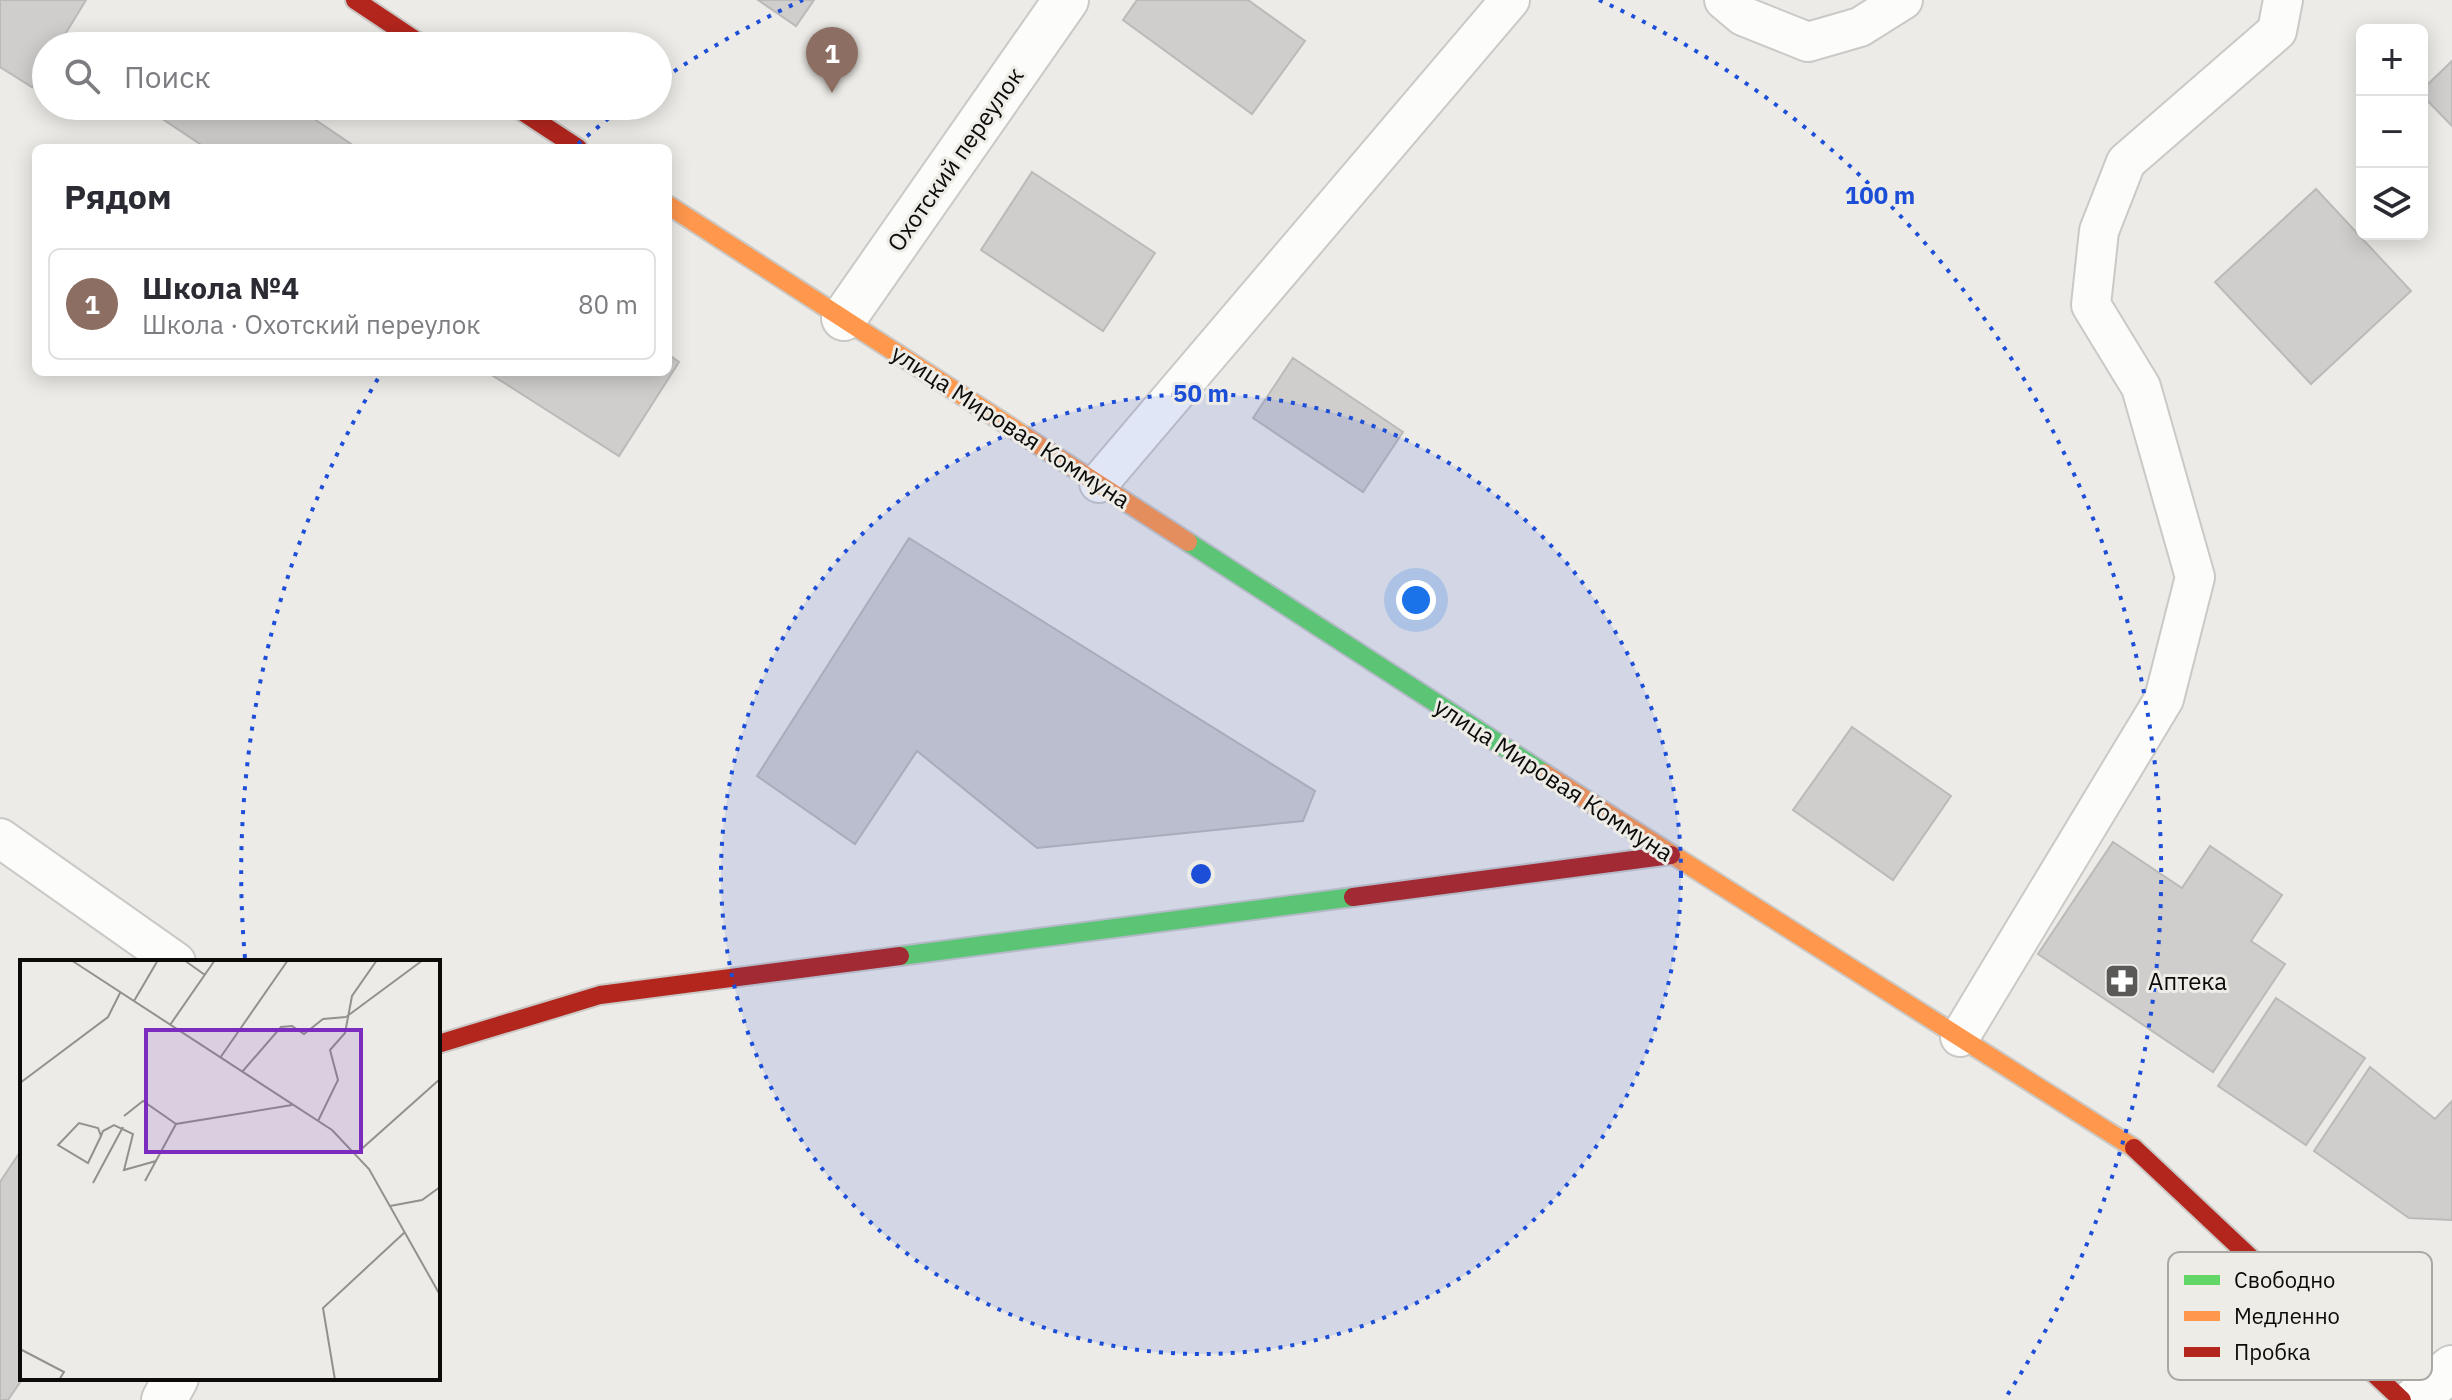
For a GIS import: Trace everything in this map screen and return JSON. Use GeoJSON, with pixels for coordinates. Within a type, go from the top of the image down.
{"type":"FeatureCollection","features":[{"type":"Feature","properties":{"kind":"main road"},"geometry":{"type":"LineString","coordinates":[[355,0],[403,32]]}},
{"type":"Feature","properties":{"kind":"main road"},"geometry":{"type":"LineString","coordinates":[[535,120],[572,144]]}},
{"type":"Feature","properties":{"kind":"main road","name":"улица Мировая Коммуна"},"geometry":{"type":"LineString","coordinates":[[672,208],[1671,855],[2128,1142],[2245,1252]]}},
{"type":"Feature","properties":{"kind":"main road"},"geometry":{"type":"LineString","coordinates":[[440,1043],[600,995],[1671,855]]}},
{"type":"Feature","properties":{"kind":"main road","name":"улица Мировая Коммуна"},"geometry":{"type":"LineString","coordinates":[[2381,1380],[2402,1400]]}},
{"type":"Feature","properties":{"kind":"street","name":"Охотский переулок"},"geometry":{"type":"LineString","coordinates":[[844,318],[1066,0]]}},
{"type":"Feature","properties":{"kind":"street"},"geometry":{"type":"LineString","coordinates":[[2415,1400],[2452,1368]]}},
{"type":"Feature","properties":{"kind":"street"},"geometry":{"type":"LineString","coordinates":[[164,1400],[175,1380]]}},
{"type":"Feature","properties":{"kind":"lane"},"geometry":{"type":"LineString","coordinates":[[1099,483],[1510,0]]}},
{"type":"Feature","properties":{"kind":"lane"},"geometry":{"type":"LineString","coordinates":[[1724,0],[1743,16],[1808,42],[1860,27],[1903,0]]}},
{"type":"Feature","properties":{"kind":"lane"},"geometry":{"type":"LineString","coordinates":[[1960,1037],[2164,699],[2195,577],[2141,387],[2091,305],[2099,231],[2126,162],[2277,31],[2283,0]]}},
{"type":"Feature","properties":{"kind":"lane"},"geometry":{"type":"LineString","coordinates":[[0,838],[173,960]]}},
{"type":"Feature","properties":{"kind":"building"},"geometry":{"type":"Polygon","coordinates":[[[0,0],[86,0],[67,32],[32,32],[32,87],[0,67],[0,0]]]}},
{"type":"Feature","properties":{"kind":"building"},"geometry":{"type":"Polygon","coordinates":[[[758,0],[814,0],[796,26],[758,0]]]}},
{"type":"Feature","properties":{"kind":"building"},"geometry":{"type":"Polygon","coordinates":[[[1137,0],[1248,0],[1305,41],[1252,114],[1123,20],[1137,0]]]}},
{"type":"Feature","properties":{"kind":"building"},"geometry":{"type":"Polygon","coordinates":[[[2452,61],[2452,126],[2428,101],[2428,84],[2452,61]]]}},
{"type":"Feature","properties":{"kind":"building"},"geometry":{"type":"Polygon","coordinates":[[[164,120],[316,120],[351,144],[200,144],[164,120]]]}},
{"type":"Feature","properties":{"kind":"building"},"geometry":{"type":"Polygon","coordinates":[[[1032,172],[1155,253],[1103,331],[981,250],[1032,172]]]}},
{"type":"Feature","properties":{"kind":"building"},"geometry":{"type":"Polygon","coordinates":[[[2316,189],[2356,232],[2356,240],[2364,240],[2411,291],[2311,384],[2215,282],[2316,189]]]}},
{"type":"Feature","properties":{"kind":"building"},"geometry":{"type":"Polygon","coordinates":[[[672,357],[679,362],[672,373],[672,357]]]}},
{"type":"Feature","properties":{"kind":"building"},"geometry":{"type":"Polygon","coordinates":[[[1293,358],[1403,432],[1363,492],[1253,418],[1293,358]]]}},
{"type":"Feature","properties":{"kind":"building"},"geometry":{"type":"Polygon","coordinates":[[[493,376],[670,376],[619,456],[493,376]]]}},
{"type":"Feature","properties":{"kind":"building"},"geometry":{"type":"Polygon","coordinates":[[[909,538],[1315,791],[1303,821],[1037,848],[917,751],[855,844],[757,776],[909,538]]]}},
{"type":"Feature","properties":{"kind":"building"},"geometry":{"type":"Polygon","coordinates":[[[1852,727],[1951,796],[1893,880],[1793,810],[1852,727]]]}},
{"type":"Feature","properties":{"kind":"building"},"geometry":{"type":"Polygon","coordinates":[[[2113,842],[2182,888],[2210,846],[2282,895],[2251,941],[2285,964],[2213,1072],[2038,954],[2113,842]]]}},
{"type":"Feature","properties":{"kind":"building"},"geometry":{"type":"Polygon","coordinates":[[[2276,998],[2365,1058],[2306,1145],[2218,1086],[2276,998]]]}},
{"type":"Feature","properties":{"kind":"building"},"geometry":{"type":"Polygon","coordinates":[[[2370,1067],[2435,1119],[2452,1101],[2452,1220],[2409,1218],[2314,1151],[2370,1067]]]}},
{"type":"Feature","properties":{"kind":"building"},"geometry":{"type":"Polygon","coordinates":[[[20,1152],[22,1380],[8,1400],[0,1400],[0,1182],[20,1152]]]}},
{"type":"Feature","properties":{"kind":"traffic: fast"},"geometry":{"type":"LineString","coordinates":[[1188,542],[1544,773]]}},
{"type":"Feature","properties":{"kind":"traffic: fast"},"geometry":{"type":"LineString","coordinates":[[900,956],[1353,897]]}},
{"type":"Feature","properties":{"kind":"traffic: slow"},"geometry":{"type":"LineString","coordinates":[[672,208],[1188,542]]}},
{"type":"Feature","properties":{"kind":"traffic: slow"},"geometry":{"type":"LineString","coordinates":[[1544,773],[2134,1148]]}},
{"type":"Feature","properties":{"kind":"traffic: jam"},"geometry":{"type":"LineString","coordinates":[[355,0],[403,32]]}},
{"type":"Feature","properties":{"kind":"traffic: jam"},"geometry":{"type":"LineString","coordinates":[[535,120],[572,144]]}},
{"type":"Feature","properties":{"kind":"traffic: jam"},"geometry":{"type":"LineString","coordinates":[[1353,897],[1671,855]]}},
{"type":"Feature","properties":{"kind":"traffic: jam"},"geometry":{"type":"LineString","coordinates":[[440,1043],[600,995],[900,956]]}},
{"type":"Feature","properties":{"kind":"traffic: jam"},"geometry":{"type":"LineString","coordinates":[[2134,1148],[2245,1252]]}},
{"type":"Feature","properties":{"kind":"traffic: jam"},"geometry":{"type":"LineString","coordinates":[[2381,1380],[2402,1400]]}},
{"type":"Feature","properties":{"kind":"place","name":"Школа №4"},"geometry":{"type":"Point","coordinates":[832,93]}},
{"type":"Feature","properties":{"kind":"place","name":"Аптека"},"geometry":{"type":"Point","coordinates":[2122,981]}}]}
